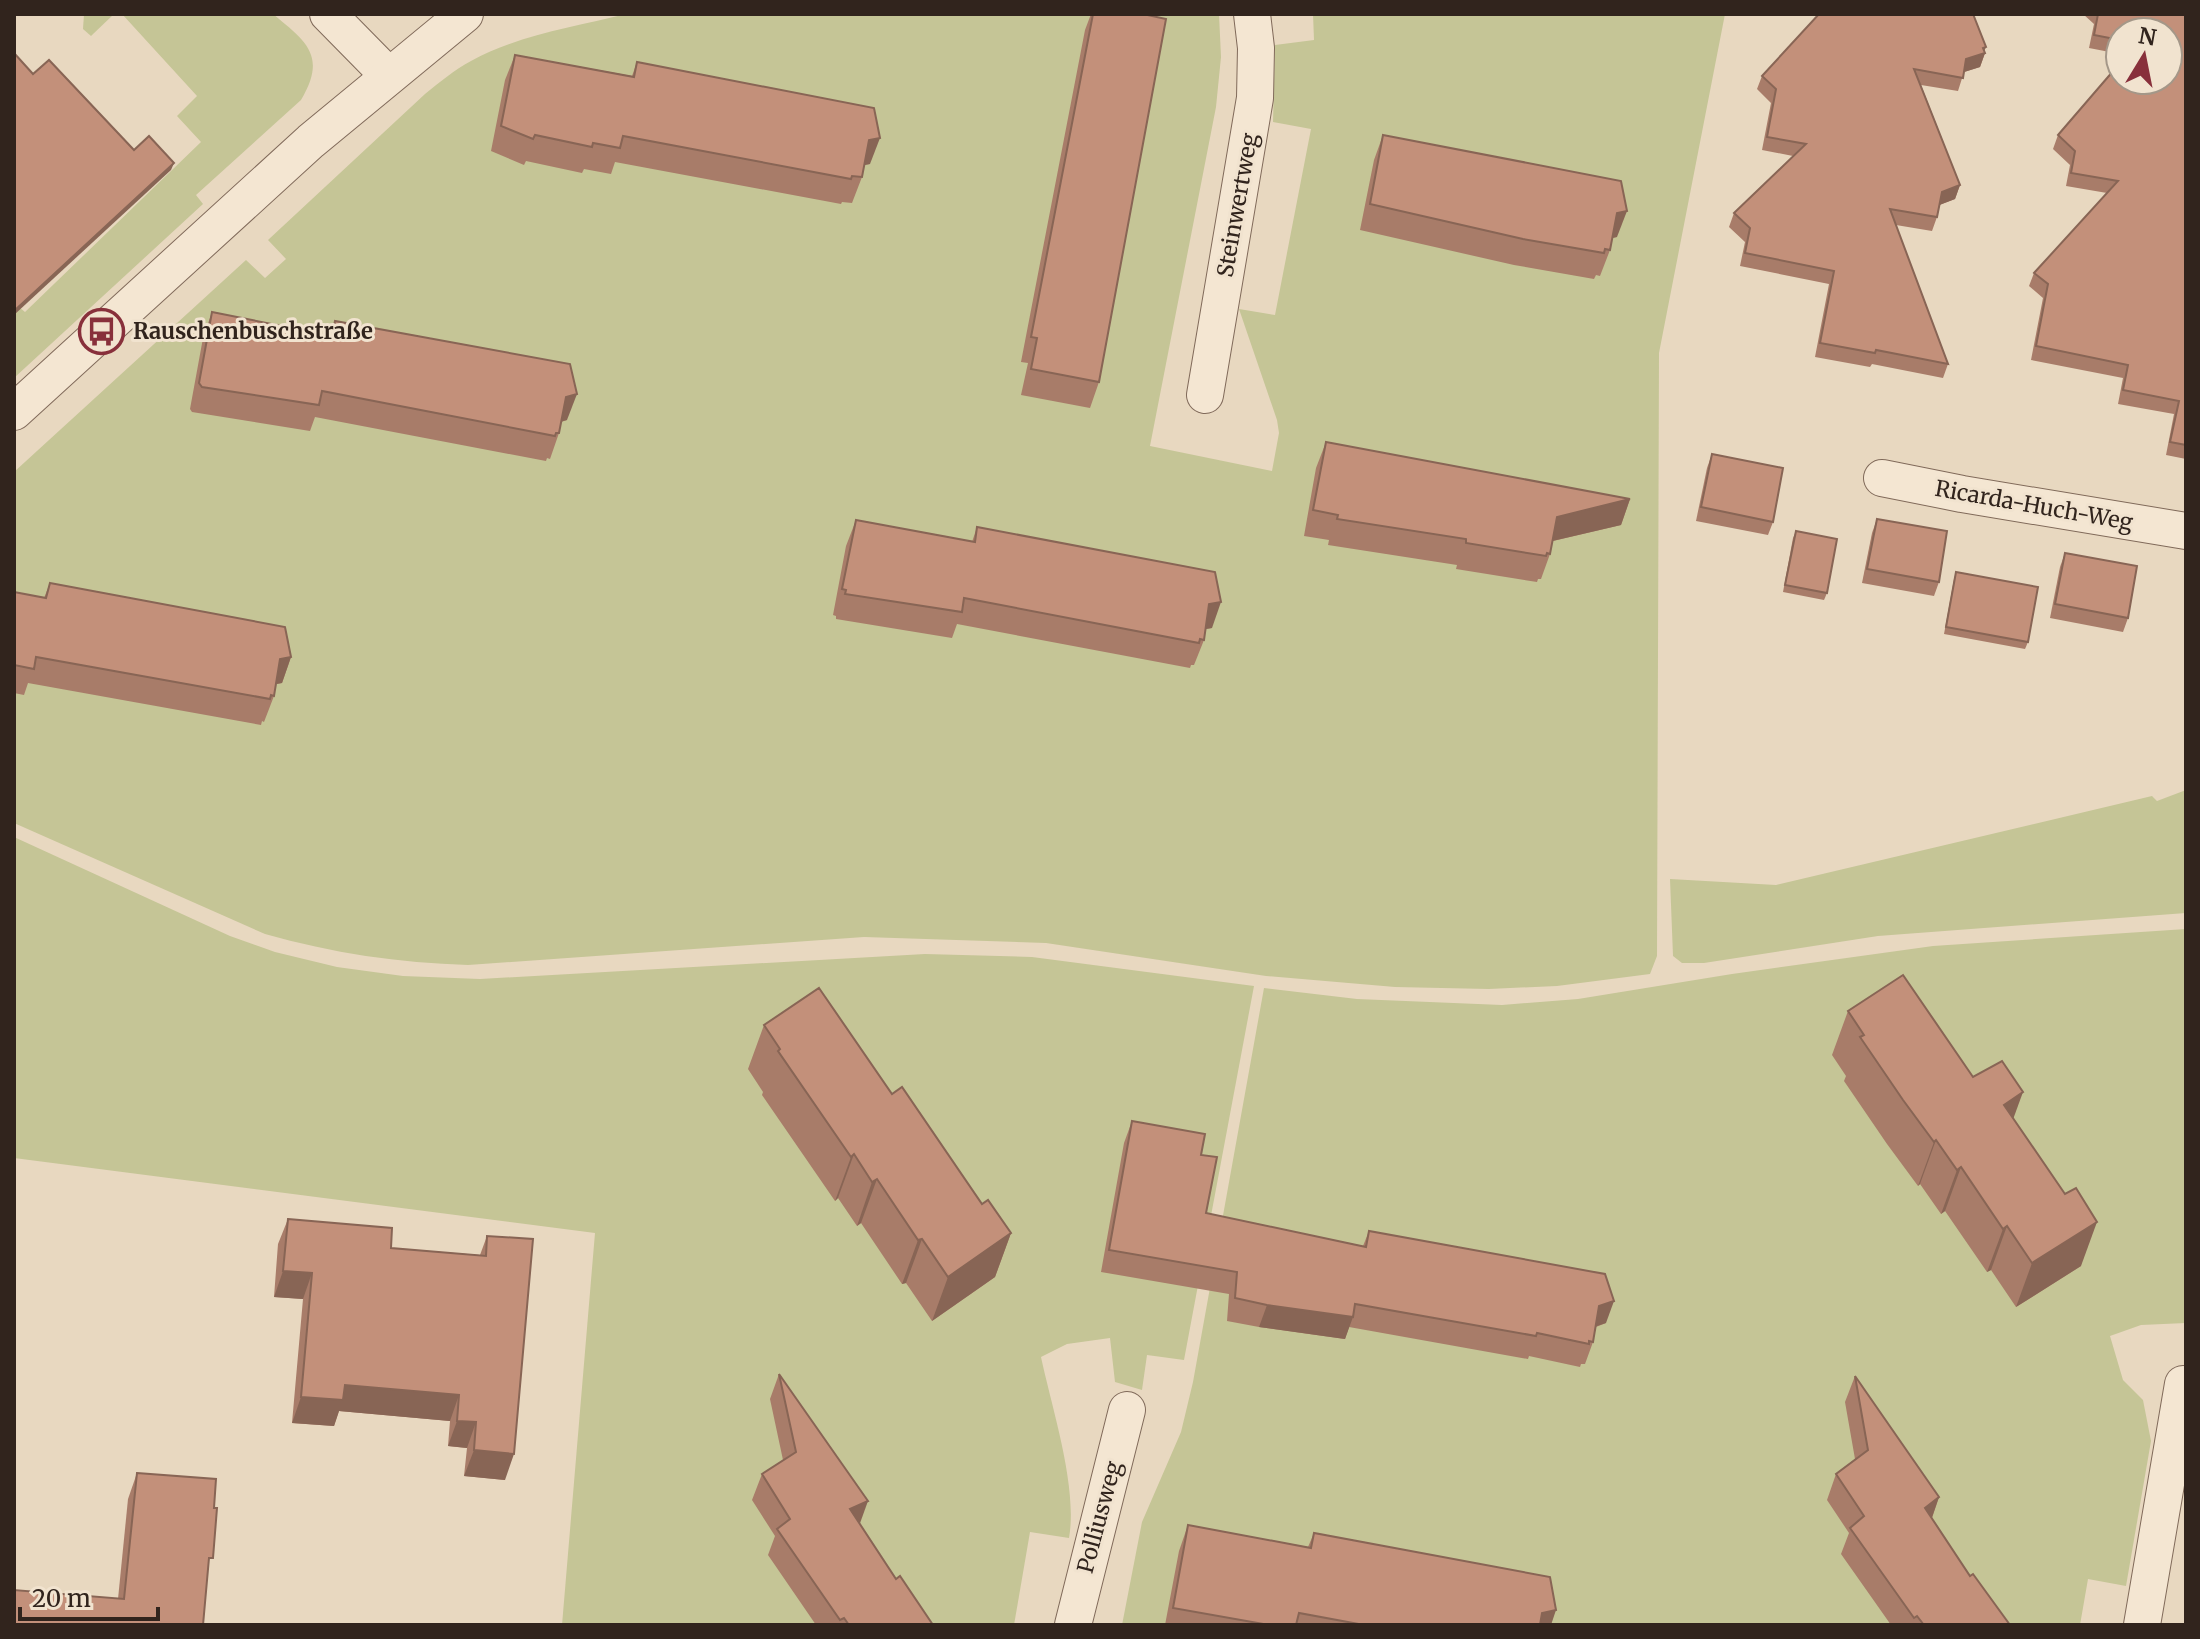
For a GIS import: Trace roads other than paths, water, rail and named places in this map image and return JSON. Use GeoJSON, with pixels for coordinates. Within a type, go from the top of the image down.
{"type":"FeatureCollection","features":[{"type":"Feature","properties":{"kind":"street"},"geometry":{"type":"LineString","coordinates":[[328,14],[388,75]]}},
{"type":"Feature","properties":{"kind":"street"},"geometry":{"type":"LineString","coordinates":[[14,412],[311,141],[465,14]]}},
{"type":"Feature","properties":{"kind":"street","name":"Steinwertweg"},"geometry":{"type":"LineString","coordinates":[[1205,395],[1255,98],[1256,48],[1252,14]]}},
{"type":"Feature","properties":{"kind":"street","name":"Ricarda-Huch-Weg"},"geometry":{"type":"LineString","coordinates":[[1882,478],[2186,531]]}},
{"type":"Feature","properties":{"kind":"street"},"geometry":{"type":"LineString","coordinates":[[2142,1625],[2183,1384]]}},
{"type":"Feature","properties":{"kind":"street","name":"Polliusweg"},"geometry":{"type":"LineString","coordinates":[[1073,1625],[1127,1410]]}},
{"type":"Feature","properties":{"kind":"place","name":"Rauschenbuschstraße"},"geometry":{"type":"Point","coordinates":[102,331]}}]}
